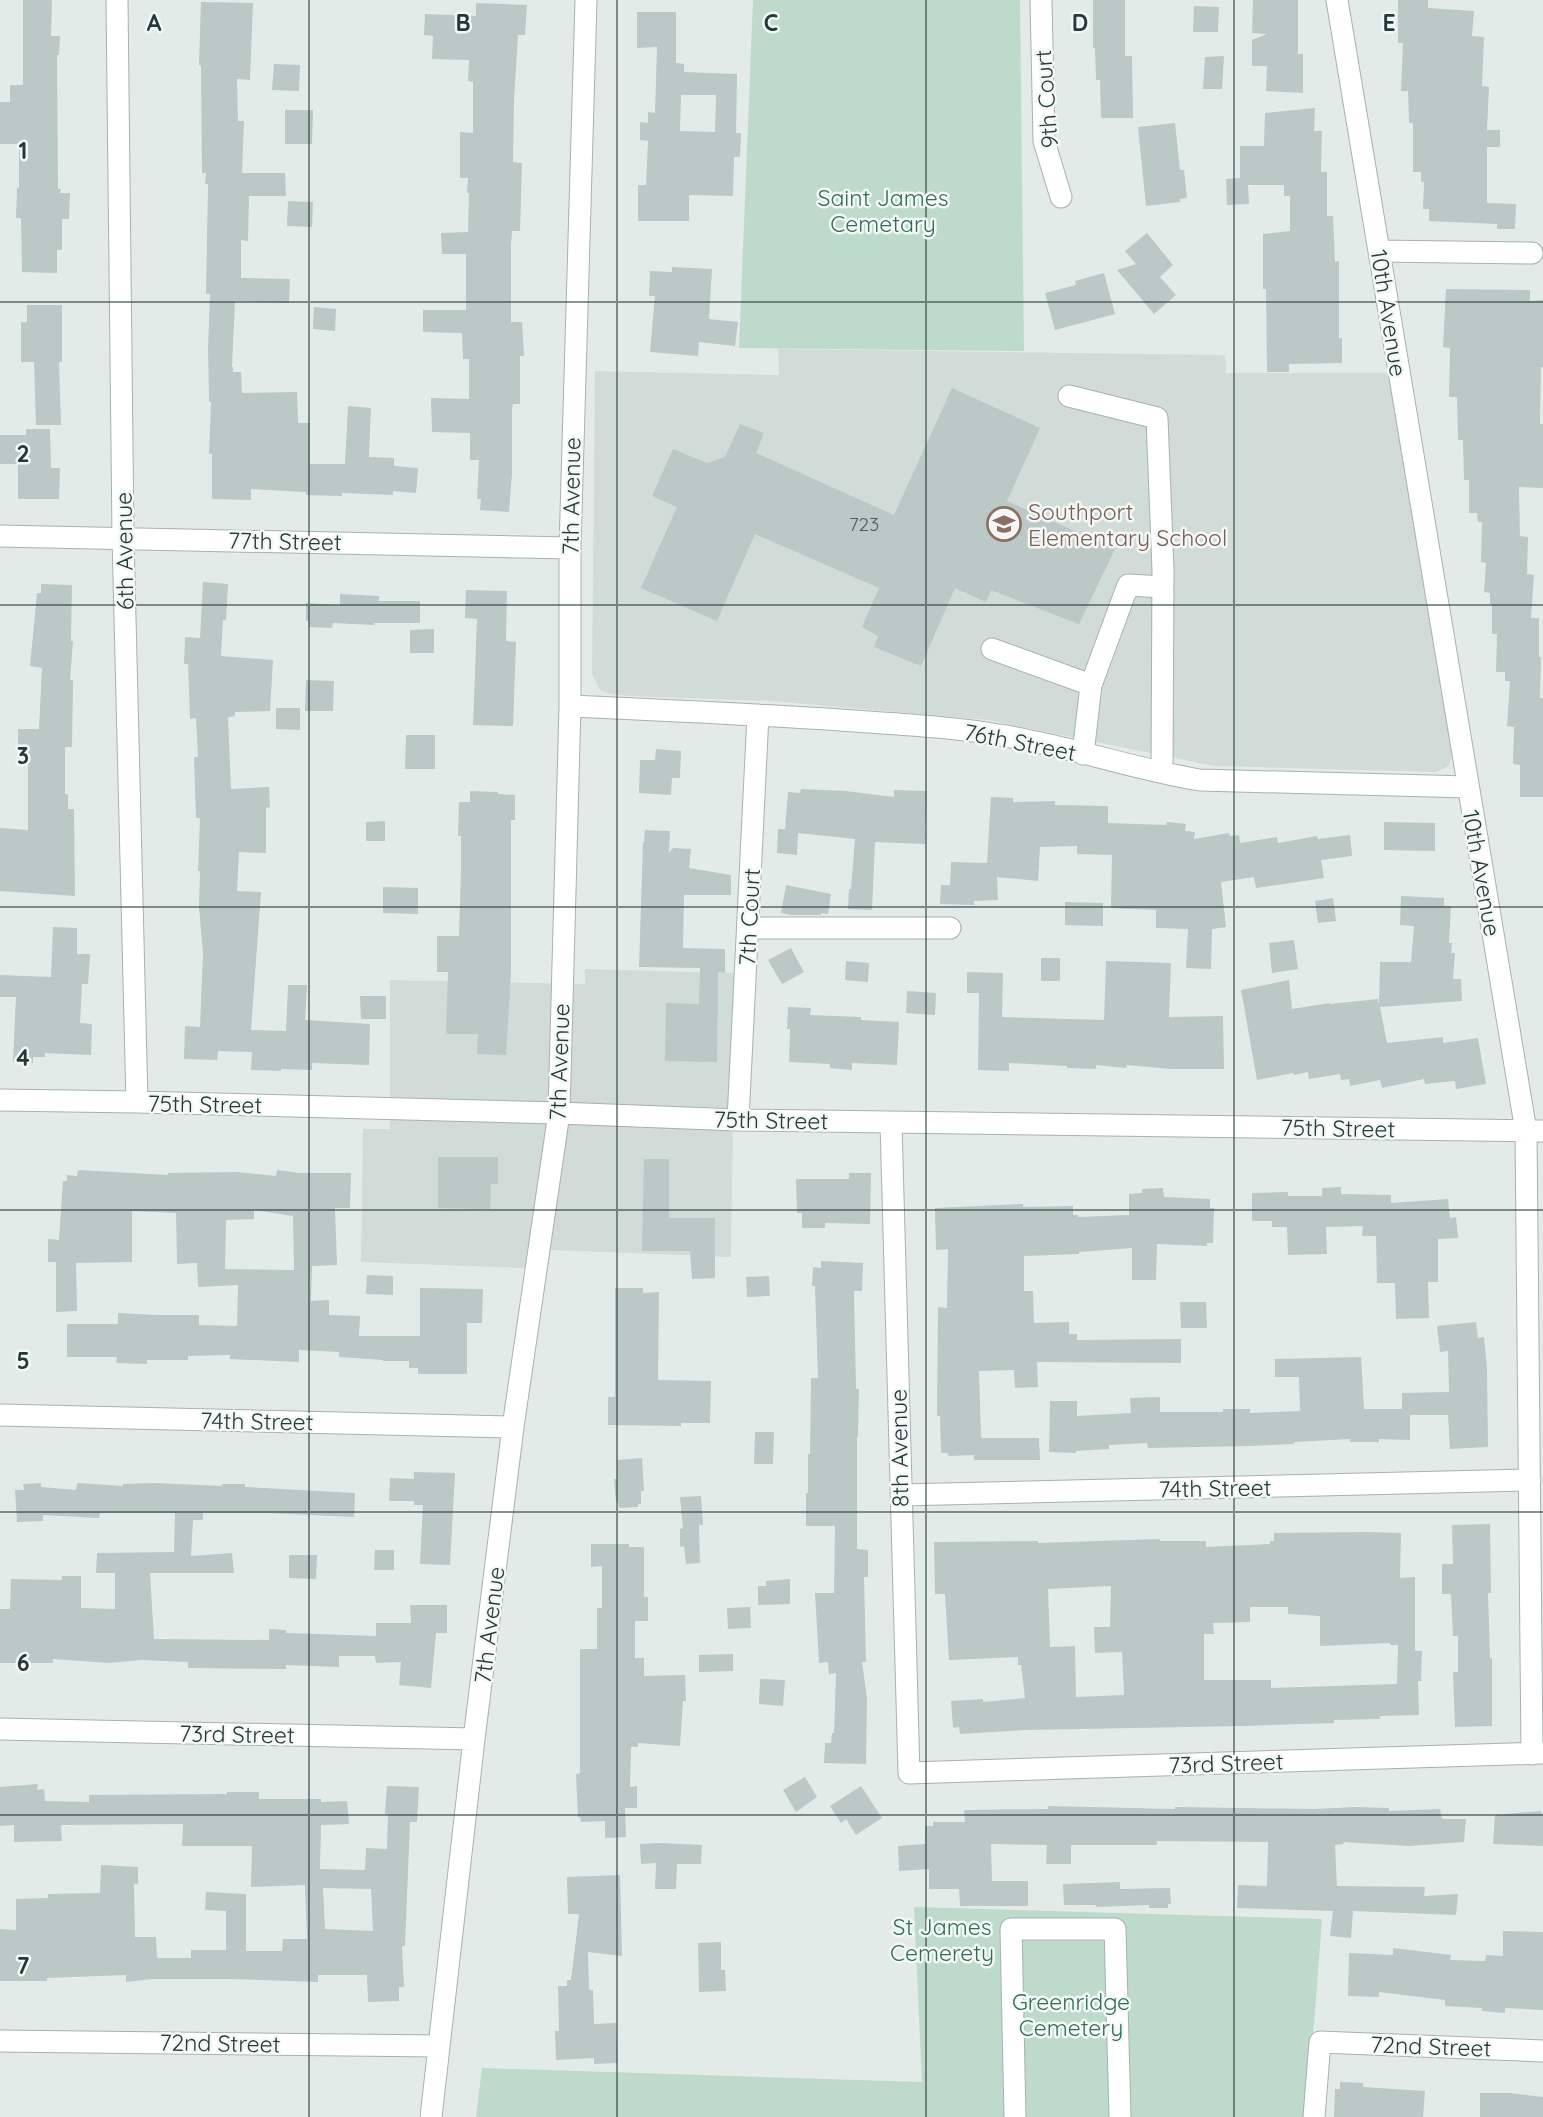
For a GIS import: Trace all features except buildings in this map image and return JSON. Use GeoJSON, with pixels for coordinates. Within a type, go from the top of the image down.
{"type":"FeatureCollection","features":[{"type":"Feature","properties":{"kind":"street","name":"6th Avenue"},"geometry":{"type":"LineString","coordinates":[[117,0],[123,537],[136,1102]]}},
{"type":"Feature","properties":{"kind":"street","name":"7th Avenue"},"geometry":{"type":"LineString","coordinates":[[431,2117],[513,1427],[559,1113],[570,706],[569,548],[586,0]]}},
{"type":"Feature","properties":{"kind":"street","name":"9th Court"},"geometry":{"type":"LineString","coordinates":[[1041,0],[1044,141],[1061,197]]}},
{"type":"Feature","properties":{"kind":"street","name":"10th Avenue"},"geometry":{"type":"LineString","coordinates":[[1337,0],[1468,787],[1534,1131],[1530,1480],[1538,1753]]}},
{"type":"Feature","properties":{"kind":"street"},"geometry":{"type":"LineString","coordinates":[[1379,251],[1532,253]]}},
{"type":"Feature","properties":{"kind":"street"},"geometry":{"type":"LineString","coordinates":[[1069,396],[1157,418],[1163,587],[1162,772]]}},
{"type":"Feature","properties":{"kind":"street","name":"77th Street"},"geometry":{"type":"LineString","coordinates":[[0,536],[569,548]]}},
{"type":"Feature","properties":{"kind":"street"},"geometry":{"type":"LineString","coordinates":[[1083,754],[1091,685],[1128,585],[1163,587]]}},
{"type":"Feature","properties":{"kind":"street"},"geometry":{"type":"LineString","coordinates":[[992,649],[1091,685]]}},
{"type":"Feature","properties":{"kind":"street","name":"76th Street"},"geometry":{"type":"LineString","coordinates":[[570,706],[936,727],[999,735],[1200,780],[1468,787]]}},
{"type":"Feature","properties":{"kind":"street","name":"7th Court"},"geometry":{"type":"LineString","coordinates":[[737,1120],[758,715]]}},
{"type":"Feature","properties":{"kind":"street"},"geometry":{"type":"LineString","coordinates":[[749,928],[950,928]]}},
{"type":"Feature","properties":{"kind":"street","name":"75th Street"},"geometry":{"type":"LineString","coordinates":[[0,1100],[559,1113],[737,1120],[1534,1131]]}},
{"type":"Feature","properties":{"kind":"street","name":"8th Avenue"},"geometry":{"type":"LineString","coordinates":[[891,1123],[909,1773]]}},
{"type":"Feature","properties":{"kind":"street","name":"74th Street"},"geometry":{"type":"LineString","coordinates":[[0,1415],[513,1427]]}},
{"type":"Feature","properties":{"kind":"street","name":"74th Street"},"geometry":{"type":"LineString","coordinates":[[901,1495],[1530,1480]]}},
{"type":"Feature","properties":{"kind":"street","name":"73rd Street"},"geometry":{"type":"LineString","coordinates":[[0,1729],[474,1739]]}},
{"type":"Feature","properties":{"kind":"street","name":"73rd Street"},"geometry":{"type":"LineString","coordinates":[[909,1773],[1538,1753]]}},
{"type":"Feature","properties":{"kind":"street"},"geometry":{"type":"LineString","coordinates":[[1015,2117],[1011,1929],[1115,1929],[1120,2117]]}},
{"type":"Feature","properties":{"kind":"street","name":"72nd Street"},"geometry":{"type":"LineString","coordinates":[[0,2041],[439,2046]]}},
{"type":"Feature","properties":{"kind":"street","name":"72nd Street"},"geometry":{"type":"LineString","coordinates":[[1314,2117],[1320,2042],[1543,2050]]}},
{"type":"Feature","properties":{"kind":"shaded area","name":"Southport Elementary School"},"geometry":{"type":"Polygon","coordinates":[[[778,349],[1225,355],[1226,373],[1390,373],[1452,754],[1449,766],[1436,772],[1214,766],[988,720],[771,701],[630,696],[600,690],[592,674],[595,371],[779,375],[778,349]]]}},
{"type":"Feature","properties":{"kind":"shaded area"},"geometry":{"type":"Polygon","coordinates":[[[585,969],[735,973],[731,1257],[527,1249],[525,1268],[361,1262],[363,1129],[390,1129],[390,980],[585,984],[585,969]]]}},
{"type":"Feature","properties":{"kind":"green space","name":"Saint James Cemetary"},"geometry":{"type":"Polygon","coordinates":[[[753,0],[1020,0],[1024,351],[739,348],[753,0]]]}},
{"type":"Feature","properties":{"kind":"green space","name":"Greenridge Cemetery"},"geometry":{"type":"Polygon","coordinates":[[[914,1907],[1322,1919],[1314,2025],[1303,2117],[476,2117],[482,2068],[922,2082],[914,1907]]]}},
{"type":"Feature","properties":{"kind":"place","name":"Southport Elementary School"},"geometry":{"type":"Point","coordinates":[1004,524]}},
{"type":"Feature","properties":{"kind":"park label","name":"St James Cemerety"},"geometry":{"type":"Point","coordinates":[942,1939]}}]}
